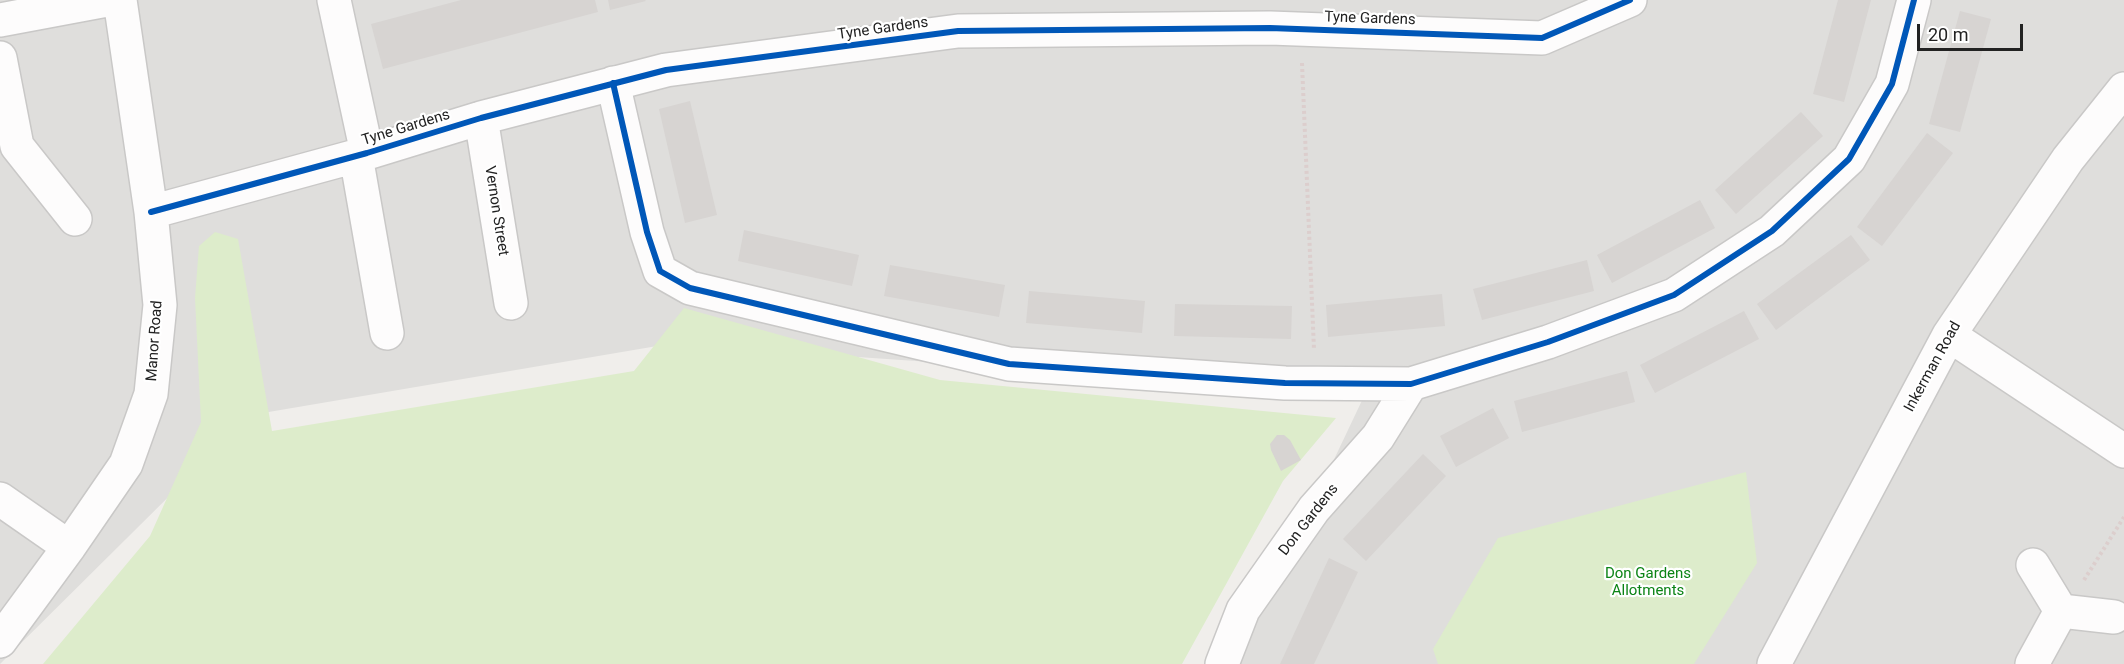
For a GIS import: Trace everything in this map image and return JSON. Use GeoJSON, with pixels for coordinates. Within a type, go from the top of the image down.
{"type":"FeatureCollection","features":[{"type":"Feature","properties":{"kind":"street"},"geometry":{"type":"LineString","coordinates":[[0,20],[106,0]]}},
{"type":"Feature","properties":{"kind":"street","name":"Manor Road"},"geometry":{"type":"LineString","coordinates":[[0,641],[126,464],[151,394],[160,304],[151,212],[120,0]]}},
{"type":"Feature","properties":{"kind":"street"},"geometry":{"type":"LineString","coordinates":[[334,0],[362,154],[387,333]]}},
{"type":"Feature","properties":{"kind":"street","name":"Tyne Gardens"},"geometry":{"type":"LineString","coordinates":[[151,212],[362,154],[481,118],[666,70],[958,31],[1305,29],[1542,38],[1630,0]]}},
{"type":"Feature","properties":{"kind":"street"},"geometry":{"type":"LineString","coordinates":[[613,83],[647,232],[660,271],[690,288],[1009,364],[1285,383],[1411,384],[1548,342],[1674,295],[1772,231],[1849,159],[1892,84],[1914,0]]}},
{"type":"Feature","properties":{"kind":"street"},"geometry":{"type":"LineString","coordinates":[[0,58],[17,146],[75,219]]}},
{"type":"Feature","properties":{"kind":"street","name":"Inkerman Road"},"geometry":{"type":"LineString","coordinates":[[1774,664],[1949,335],[2068,159],[2124,89]]}},
{"type":"Feature","properties":{"kind":"street","name":"Vernon Street"},"geometry":{"type":"LineString","coordinates":[[481,118],[511,303]]}},
{"type":"Feature","properties":{"kind":"street"},"geometry":{"type":"LineString","coordinates":[[1949,335],[2124,451]]}},
{"type":"Feature","properties":{"kind":"street","name":"Don Gardens"},"geometry":{"type":"LineString","coordinates":[[1222,664],[1243,610],[1314,509],[1378,436],[1411,384]]}},
{"type":"Feature","properties":{"kind":"street"},"geometry":{"type":"LineString","coordinates":[[0,499],[69,547]]}},
{"type":"Feature","properties":{"kind":"street"},"geometry":{"type":"LineString","coordinates":[[2033,565],[2061,610]]}},
{"type":"Feature","properties":{"kind":"street"},"geometry":{"type":"LineString","coordinates":[[2061,610],[2114,617]]}},
{"type":"Feature","properties":{"kind":"street"},"geometry":{"type":"LineString","coordinates":[[2032,664],[2061,610]]}},
{"type":"Feature","properties":{"kind":"path"},"geometry":{"type":"LineString","coordinates":[[1305,29],[1302,68],[1309,275],[1316,383]]}},
{"type":"Feature","properties":{"kind":"path"},"geometry":{"type":"LineString","coordinates":[[2061,610],[2077,591],[2124,517]]}},
{"type":"Feature","properties":{"kind":"shaded area"},"geometry":{"type":"Polygon","coordinates":[[[0,0],[2124,0],[2124,664],[1237,664],[1366,392],[669,344],[251,415],[0,664],[0,0]]]}},
{"type":"Feature","properties":{"kind":"green space"},"geometry":{"type":"Polygon","coordinates":[[[215,232],[238,239],[272,431],[634,371],[684,308],[940,380],[1336,418],[1283,481],[1182,664],[43,664],[150,536],[201,422],[195,298],[199,246],[215,232]]]}},
{"type":"Feature","properties":{"kind":"green space","name":"Don Gardens Allotments"},"geometry":{"type":"Polygon","coordinates":[[[1746,472],[1757,563],[1694,664],[1438,664],[1433,649],[1498,538],[1746,472]]]}},
{"type":"Feature","properties":{"kind":"building"},"geometry":{"type":"Polygon","coordinates":[[[461,0],[595,0],[598,12],[383,69],[371,24],[461,0]]]}},
{"type":"Feature","properties":{"kind":"building"},"geometry":{"type":"Polygon","coordinates":[[[608,0],[645,0],[646,1],[610,10],[608,0]]]}},
{"type":"Feature","properties":{"kind":"building"},"geometry":{"type":"Polygon","coordinates":[[[1838,0],[1871,0],[1844,102],[1813,94],[1838,0]]]}},
{"type":"Feature","properties":{"kind":"building"},"geometry":{"type":"Polygon","coordinates":[[[1960,11],[1991,19],[1960,132],[1929,124],[1960,11]]]}},
{"type":"Feature","properties":{"kind":"building"},"geometry":{"type":"Polygon","coordinates":[[[690,101],[717,215],[685,223],[659,109],[690,101]]]}},
{"type":"Feature","properties":{"kind":"building"},"geometry":{"type":"Polygon","coordinates":[[[1801,112],[1823,136],[1736,214],[1715,190],[1801,112]]]}},
{"type":"Feature","properties":{"kind":"building"},"geometry":{"type":"Polygon","coordinates":[[[1927,133],[1953,153],[1882,246],[1857,227],[1927,133]]]}},
{"type":"Feature","properties":{"kind":"building"},"geometry":{"type":"Polygon","coordinates":[[[1700,200],[1715,228],[1612,283],[1597,255],[1700,200]]]}},
{"type":"Feature","properties":{"kind":"building"},"geometry":{"type":"Polygon","coordinates":[[[744,230],[859,255],[852,286],[738,261],[744,230]]]}},
{"type":"Feature","properties":{"kind":"building"},"geometry":{"type":"Polygon","coordinates":[[[1851,235],[1870,260],[1776,330],[1757,304],[1851,235]]]}},
{"type":"Feature","properties":{"kind":"building"},"geometry":{"type":"Polygon","coordinates":[[[1587,260],[1594,291],[1482,320],[1473,289],[1587,260]]]}},
{"type":"Feature","properties":{"kind":"building"},"geometry":{"type":"Polygon","coordinates":[[[890,265],[1005,285],[999,317],[884,296],[890,265]]]}},
{"type":"Feature","properties":{"kind":"building"},"geometry":{"type":"Polygon","coordinates":[[[1029,291],[1145,301],[1142,333],[1026,323],[1029,291]]]}},
{"type":"Feature","properties":{"kind":"building"},"geometry":{"type":"Polygon","coordinates":[[[1442,294],[1445,326],[1328,337],[1326,305],[1442,294]]]}},
{"type":"Feature","properties":{"kind":"building"},"geometry":{"type":"Polygon","coordinates":[[[1175,304],[1292,306],[1291,339],[1174,336],[1175,304]]]}},
{"type":"Feature","properties":{"kind":"building"},"geometry":{"type":"Polygon","coordinates":[[[1744,311],[1759,339],[1655,393],[1640,365],[1744,311]]]}},
{"type":"Feature","properties":{"kind":"building"},"geometry":{"type":"Polygon","coordinates":[[[1627,371],[1635,402],[1522,432],[1514,401],[1627,371]]]}},
{"type":"Feature","properties":{"kind":"building"},"geometry":{"type":"Polygon","coordinates":[[[1493,408],[1509,438],[1456,467],[1440,436],[1493,408]]]}},
{"type":"Feature","properties":{"kind":"building"},"geometry":{"type":"Polygon","coordinates":[[[1277,435],[1284,435],[1290,440],[1301,460],[1281,471],[1270,444],[1277,435]]]}},
{"type":"Feature","properties":{"kind":"building"},"geometry":{"type":"Polygon","coordinates":[[[1423,454],[1446,476],[1366,561],[1343,539],[1423,454]]]}},
{"type":"Feature","properties":{"kind":"building"},"geometry":{"type":"Polygon","coordinates":[[[1329,558],[1358,572],[1314,664],[1280,664],[1329,558]]]}},
{"type":"Feature","properties":{"kind":"cycle path"},"geometry":{"type":"LineString","coordinates":[[151,212],[367,153],[481,118],[666,70],[958,31],[1270,28],[1542,38],[1630,0]]}},
{"type":"Feature","properties":{"kind":"cycle path"},"geometry":{"type":"LineString","coordinates":[[613,83],[647,232],[660,271],[690,288],[1009,364],[1285,383],[1411,384],[1548,342],[1674,295],[1772,231],[1849,159],[1892,84],[1914,0]]}}]}
